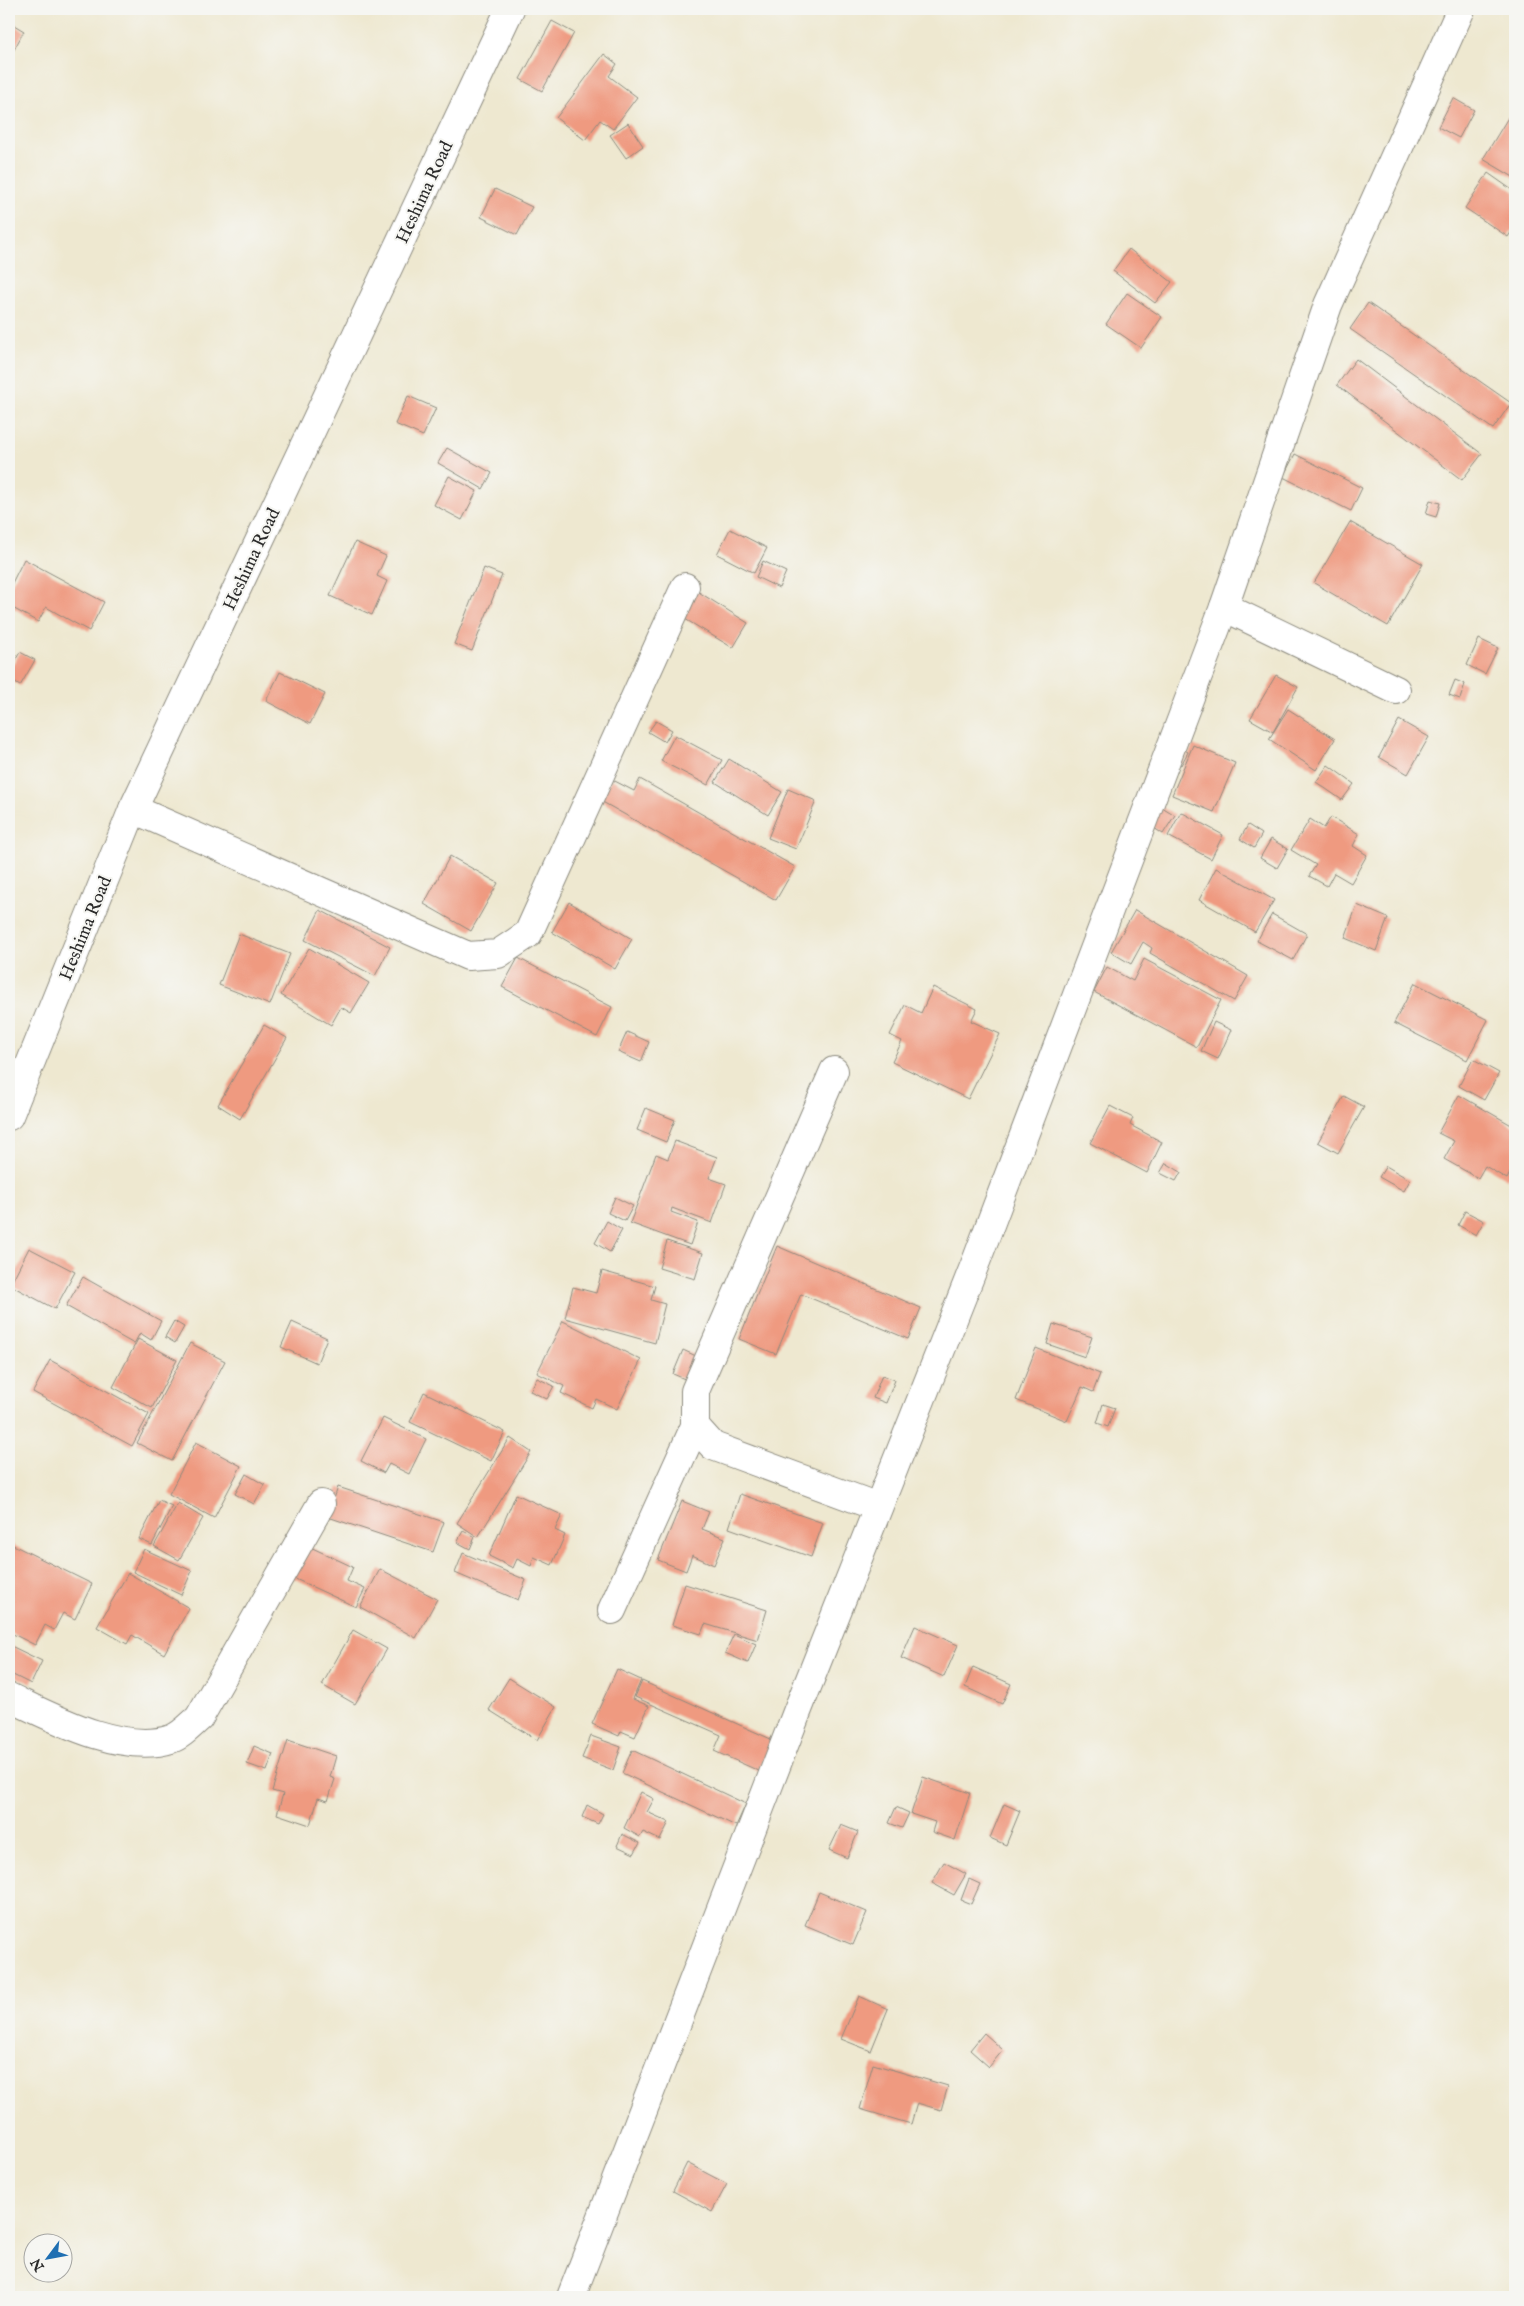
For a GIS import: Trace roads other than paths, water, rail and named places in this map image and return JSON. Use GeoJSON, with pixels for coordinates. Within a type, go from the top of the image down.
{"type":"FeatureCollection","features":[{"type":"Feature","properties":{"kind":"street","name":"Heshima Road"},"geometry":{"type":"LineString","coordinates":[[9,1116],[133,809],[510,9]]}},
{"type":"Feature","properties":{"kind":"street"},"geometry":{"type":"LineString","coordinates":[[572,2297],[878,1507],[977,1259],[1224,607],[1328,306],[1461,9]]}},
{"type":"Feature","properties":{"kind":"street"},"geometry":{"type":"LineString","coordinates":[[133,809],[468,956],[498,954],[528,934],[685,586]]}},
{"type":"Feature","properties":{"kind":"street"},"geometry":{"type":"LineString","coordinates":[[1224,607],[1396,690]]}},
{"type":"Feature","properties":{"kind":"street"},"geometry":{"type":"LineString","coordinates":[[612,1610],[695,1426],[695,1391],[834,1071]]}},
{"type":"Feature","properties":{"kind":"street"},"geometry":{"type":"LineString","coordinates":[[695,1426],[712,1446],[878,1507]]}},
{"type":"Feature","properties":{"kind":"street"},"geometry":{"type":"LineString","coordinates":[[9,1697],[70,1727],[139,1744],[173,1739],[199,1718],[321,1504]]}}]}
